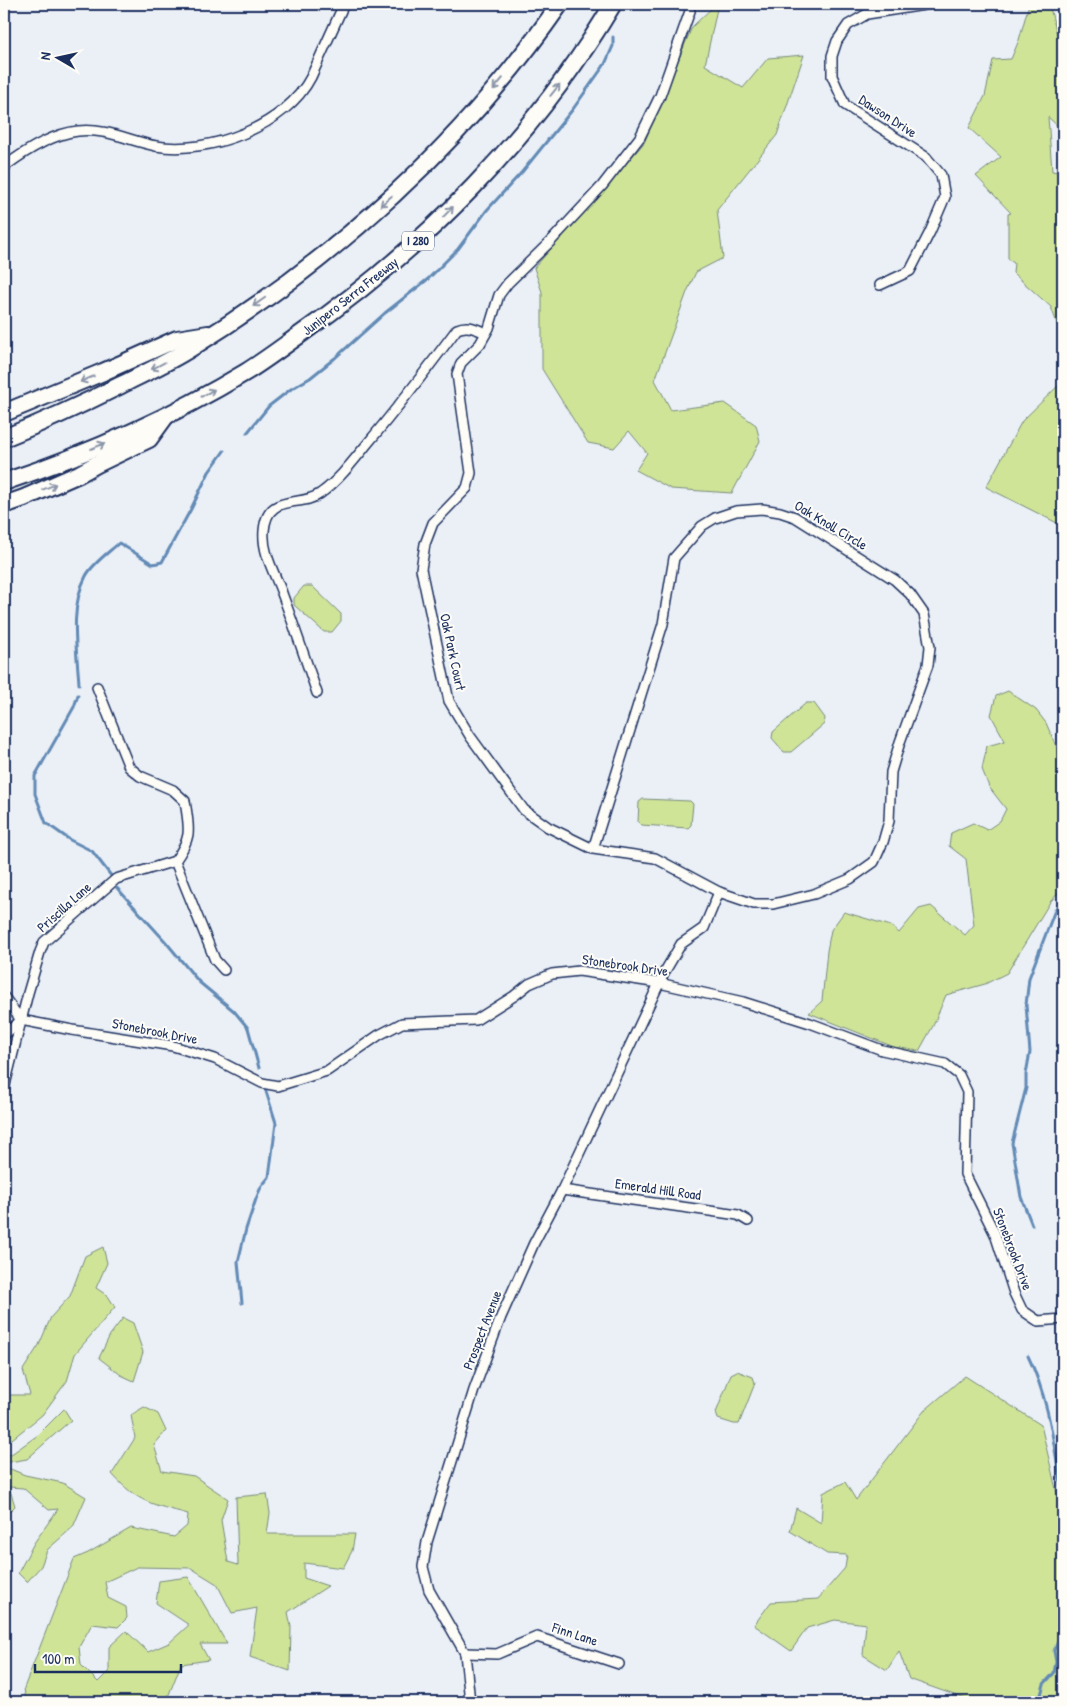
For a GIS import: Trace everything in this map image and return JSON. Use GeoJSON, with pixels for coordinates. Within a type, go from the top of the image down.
{"type":"FeatureCollection","features":[{"type":"Feature","properties":{"kind":"highway"},"geometry":{"type":"LineString","coordinates":[[4,438],[83,404],[190,349],[304,271],[390,198],[434,155],[477,110],[516,63],[560,4]]}},
{"type":"Feature","properties":{"kind":"highway","name":"Junipero Serra Freeway"},"geometry":{"type":"LineString","coordinates":[[4,482],[51,466],[165,417],[247,372],[339,307],[386,270],[435,226],[508,147],[561,82],[613,4]]}},
{"type":"Feature","properties":{"kind":"highway"},"geometry":{"type":"LineString","coordinates":[[4,413],[177,339],[215,333]]}},
{"type":"Feature","properties":{"kind":"highway"},"geometry":{"type":"LineString","coordinates":[[4,505],[79,474],[149,439],[165,417]]}},
{"type":"Feature","properties":{"kind":"street"},"geometry":{"type":"LineString","coordinates":[[4,167],[44,142],[79,131],[104,131],[144,143],[172,148],[202,146],[232,138],[254,129],[284,108],[304,88],[311,77],[344,4]]}},
{"type":"Feature","properties":{"kind":"street","name":"Dawson Drive"},"geometry":{"type":"LineString","coordinates":[[880,285],[910,271],[945,197],[940,175],[926,157],[845,104],[832,76],[832,56],[837,41],[848,26],[867,14],[931,4]]}},
{"type":"Feature","properties":{"kind":"street"},"geometry":{"type":"LineString","coordinates":[[317,693],[283,594],[264,548],[264,530],[267,518],[282,503],[311,499],[322,493],[402,402],[457,330],[470,326],[486,333],[499,295],[508,283],[551,241],[602,186],[640,137],[660,96],[690,11]]}},
{"type":"Feature","properties":{"kind":"street","name":"Oak Park Court"},"geometry":{"type":"LineString","coordinates":[[486,333],[480,344],[461,363],[457,374],[471,473],[466,488],[433,523],[425,544],[420,569],[450,701],[470,736],[524,810],[548,827],[593,848]]}},
{"type":"Feature","properties":{"kind":"street","name":"Oak Knoll Circle"},"geometry":{"type":"LineString","coordinates":[[762,509],[795,517],[895,580],[910,594],[924,614],[930,647],[928,665],[891,772],[889,821],[883,842],[874,862],[850,879],[814,894],[773,904],[754,904],[719,892],[655,858],[593,848],[663,624],[674,558],[702,526],[715,518],[736,510],[762,509]]}},
{"type":"Feature","properties":{"kind":"street"},"geometry":{"type":"LineString","coordinates":[[97,687],[129,767],[140,776],[173,790],[186,801],[190,832],[185,848],[175,861],[215,960],[224,970]]}},
{"type":"Feature","properties":{"kind":"street","name":"Priscilla Lane"},"geometry":{"type":"LineString","coordinates":[[4,1089],[21,1020],[44,942],[116,880],[175,861]]}},
{"type":"Feature","properties":{"kind":"street"},"geometry":{"type":"LineString","coordinates":[[659,983],[682,944],[704,928],[719,892]]}},
{"type":"Feature","properties":{"kind":"street","name":"Stonebrook Drive"},"geometry":{"type":"LineString","coordinates":[[21,1020],[173,1046],[215,1058],[262,1083],[278,1086],[327,1072],[379,1035],[402,1023],[476,1020],[529,984],[552,974],[579,971],[659,983],[743,1002],[810,1022],[882,1050],[945,1064],[959,1075],[967,1092],[965,1174],[995,1234],[1014,1292],[1022,1310],[1038,1321],[1062,1319]]}},
{"type":"Feature","properties":{"kind":"street","name":"Prospect Avenue"},"geometry":{"type":"LineString","coordinates":[[470,1702],[465,1653],[429,1590],[423,1567],[427,1542],[474,1390],[501,1317],[534,1242],[562,1190],[659,983]]}},
{"type":"Feature","properties":{"kind":"street"},"geometry":{"type":"LineString","coordinates":[[4,997],[21,1020],[4,1035]]}},
{"type":"Feature","properties":{"kind":"street","name":"Emerald Hill Road"},"geometry":{"type":"LineString","coordinates":[[562,1190],[738,1215],[748,1221]]}},
{"type":"Feature","properties":{"kind":"street","name":"Finn Lane"},"geometry":{"type":"LineString","coordinates":[[465,1653],[497,1654],[537,1637],[619,1664]]}},
{"type":"Feature","properties":{"kind":"green space"},"geometry":{"type":"Polygon","coordinates":[[[718,4],[705,65],[743,88],[768,58],[804,55],[777,135],[717,210],[723,258],[696,272],[655,380],[671,410],[725,403],[756,425],[760,441],[732,493],[671,489],[636,470],[647,453],[629,431],[614,448],[588,443],[542,369],[542,292],[534,268],[644,143],[692,27],[718,4]]]}},
{"type":"Feature","properties":{"kind":"green space"},"geometry":{"type":"Polygon","coordinates":[[[1029,4],[1049,4],[1063,57],[1063,131],[1048,117],[1052,171],[1063,173],[1063,340],[1051,307],[1013,273],[1014,263],[1008,259],[1008,214],[1011,213],[976,176],[1001,157],[969,128],[985,96],[993,60],[1011,59],[1019,40],[1029,4]]]}},
{"type":"Feature","properties":{"kind":"green space"},"geometry":{"type":"Polygon","coordinates":[[[1063,381],[1063,526],[986,487],[1022,421],[1063,381]]]}},
{"type":"Feature","properties":{"kind":"green space"},"geometry":{"type":"Polygon","coordinates":[[[304,586],[312,586],[341,614],[341,621],[332,632],[324,632],[294,605],[294,598],[304,586]]]}},
{"type":"Feature","properties":{"kind":"green space"},"geometry":{"type":"Polygon","coordinates":[[[1008,691],[1036,710],[1046,723],[1063,762],[1063,888],[1050,902],[1007,973],[985,984],[946,995],[933,1026],[919,1051],[894,1047],[809,1013],[822,1001],[831,930],[844,912],[891,926],[899,933],[919,909],[931,906],[965,935],[974,925],[966,859],[949,846],[951,833],[973,823],[987,830],[1000,821],[1006,809],[989,787],[982,769],[987,746],[1005,741],[991,715],[996,696],[1008,691]]]}},
{"type":"Feature","properties":{"kind":"green space"},"geometry":{"type":"Polygon","coordinates":[[[806,703],[814,703],[825,718],[824,724],[791,752],[784,752],[772,738],[773,732],[806,703]]]}},
{"type":"Feature","properties":{"kind":"green space"},"geometry":{"type":"Polygon","coordinates":[[[643,799],[690,801],[693,804],[691,825],[688,828],[641,825],[638,822],[639,802],[643,799]]]}},
{"type":"Feature","properties":{"kind":"green space"},"geometry":{"type":"Polygon","coordinates":[[[103,1247],[107,1263],[96,1288],[108,1296],[115,1307],[75,1354],[67,1381],[42,1415],[12,1439],[4,1441],[4,1395],[30,1395],[23,1370],[39,1345],[51,1317],[70,1296],[85,1256],[103,1247]]]}},
{"type":"Feature","properties":{"kind":"green space"},"geometry":{"type":"Polygon","coordinates":[[[123,1318],[133,1323],[143,1352],[134,1381],[121,1375],[99,1358],[110,1335],[123,1318]]]}},
{"type":"Feature","properties":{"kind":"green space"},"geometry":{"type":"Polygon","coordinates":[[[737,1371],[753,1377],[755,1383],[739,1424],[734,1424],[718,1419],[716,1413],[731,1374],[737,1371]]]}},
{"type":"Feature","properties":{"kind":"green space"},"geometry":{"type":"Polygon","coordinates":[[[965,1376],[1041,1425],[1058,1498],[1063,1501],[1063,1702],[974,1702],[909,1679],[899,1651],[887,1670],[863,1655],[866,1624],[835,1620],[807,1628],[791,1651],[754,1625],[771,1602],[818,1599],[845,1568],[847,1555],[827,1554],[790,1531],[796,1508],[821,1523],[823,1493],[845,1482],[856,1500],[924,1411],[965,1376]]]}},
{"type":"Feature","properties":{"kind":"green space"},"geometry":{"type":"Polygon","coordinates":[[[144,1407],[158,1414],[166,1431],[154,1445],[162,1471],[194,1476],[228,1499],[221,1520],[228,1562],[238,1565],[236,1497],[267,1494],[270,1513],[267,1534],[355,1534],[352,1551],[343,1568],[304,1563],[304,1578],[328,1586],[288,1612],[291,1627],[290,1671],[250,1657],[257,1608],[232,1613],[217,1584],[191,1568],[137,1567],[105,1582],[108,1598],[126,1607],[127,1618],[118,1627],[92,1624],[79,1647],[81,1665],[98,1682],[109,1671],[109,1647],[126,1631],[148,1652],[169,1643],[189,1625],[156,1603],[159,1581],[188,1577],[227,1644],[200,1644],[209,1660],[181,1664],[166,1702],[26,1702],[24,1688],[74,1559],[131,1528],[174,1537],[187,1526],[188,1514],[165,1508],[138,1497],[121,1484],[112,1474],[135,1438],[131,1415],[144,1407]]]}},
{"type":"Feature","properties":{"kind":"green space"},"geometry":{"type":"Polygon","coordinates":[[[64,1409],[71,1420],[27,1459],[4,1463],[4,1453],[10,1455],[38,1435],[64,1409]]]}},
{"type":"Feature","properties":{"kind":"green space"},"geometry":{"type":"Polygon","coordinates":[[[8,1468],[25,1475],[63,1483],[86,1497],[73,1527],[47,1550],[41,1566],[27,1582],[18,1573],[34,1543],[58,1509],[49,1510],[23,1488],[9,1487],[15,1506],[4,1517],[4,1469],[8,1468]]]}},
{"type":"Feature","properties":{"kind":"waterway"},"geometry":{"type":"LineString","coordinates":[[247,433],[269,406],[335,358],[385,313],[428,279],[458,249],[487,210],[522,172],[573,109],[605,64],[613,46],[613,37]]}},
{"type":"Feature","properties":{"kind":"waterway"},"geometry":{"type":"LineString","coordinates":[[79,684],[75,629],[77,602],[89,571],[119,543],[153,564],[162,562],[209,472],[224,451]]}},
{"type":"Feature","properties":{"kind":"waterway"},"geometry":{"type":"LineString","coordinates":[[78,695],[74,707],[35,776],[35,794],[46,823],[70,840],[92,851],[112,877]]}},
{"type":"Feature","properties":{"kind":"waterway"},"geometry":{"type":"LineString","coordinates":[[117,888],[199,982],[234,1011],[248,1028],[259,1068]]}},
{"type":"Feature","properties":{"kind":"waterway"},"geometry":{"type":"LineString","coordinates":[[1032,1225],[1021,1197],[1012,1143],[1026,1088],[1026,1074],[1030,1052],[1026,1005],[1029,978],[1055,910],[1063,897]]}},
{"type":"Feature","properties":{"kind":"waterway"},"geometry":{"type":"LineString","coordinates":[[242,1303],[238,1262],[256,1199],[261,1187],[269,1177],[276,1123],[264,1085]]}},
{"type":"Feature","properties":{"kind":"waterway"},"geometry":{"type":"LineString","coordinates":[[1028,1356],[1046,1407],[1063,1497]]}},
{"type":"Feature","properties":{"kind":"waterway"},"geometry":{"type":"LineString","coordinates":[[1039,1702],[1044,1684],[1054,1673],[1056,1662],[1054,1651],[1063,1629]]}}]}
